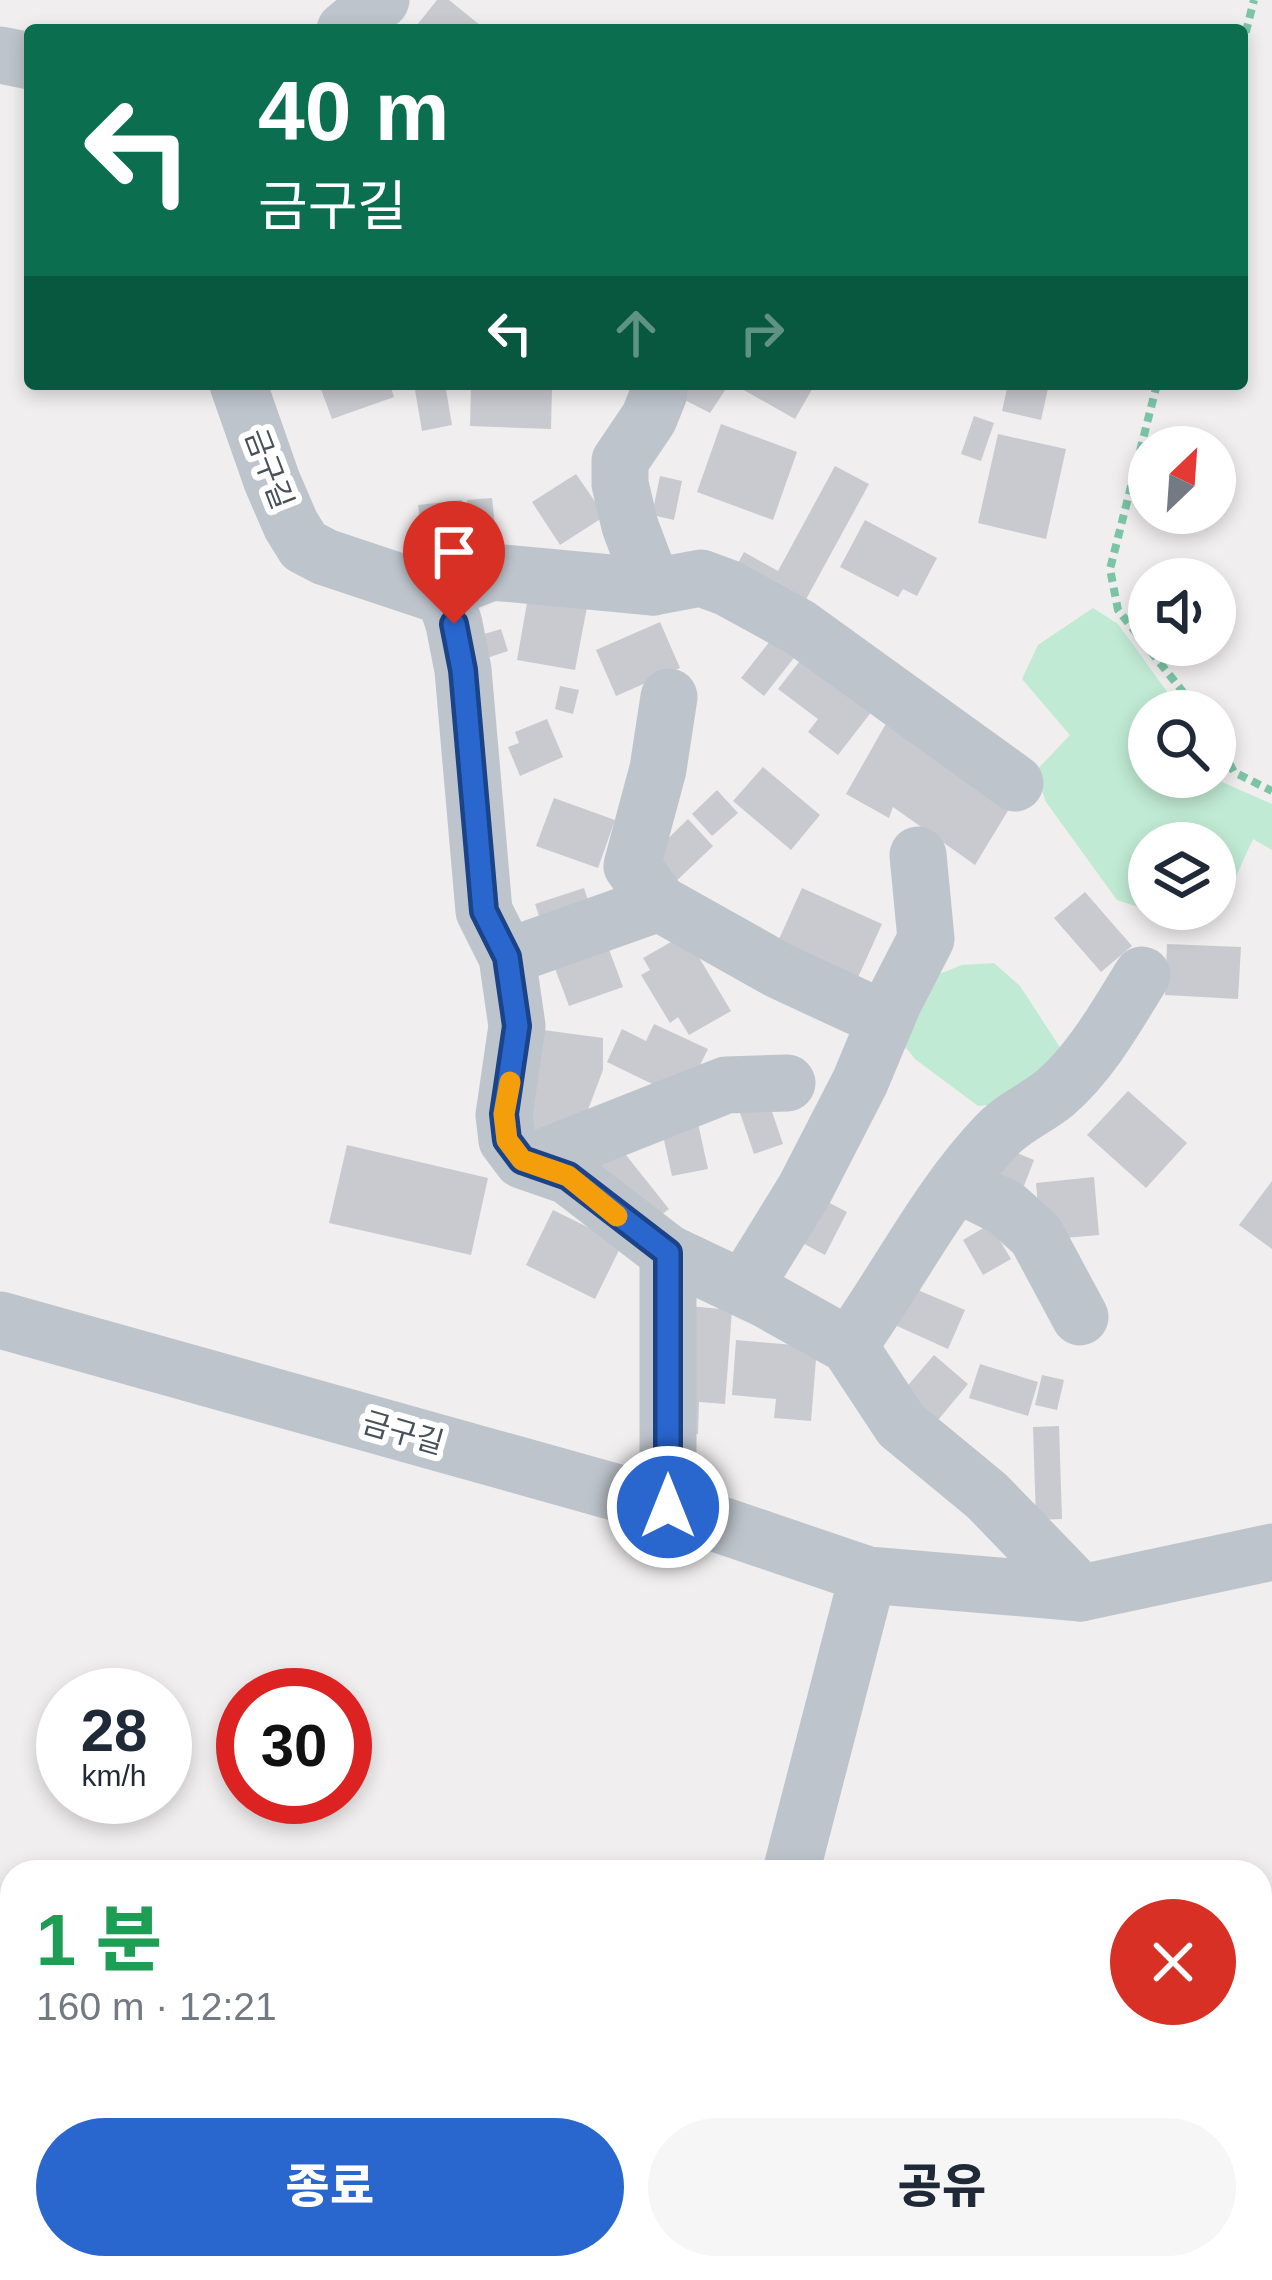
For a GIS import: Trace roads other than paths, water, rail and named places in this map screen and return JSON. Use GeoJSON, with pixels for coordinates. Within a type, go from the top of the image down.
{"type":"FeatureCollection","features":[{"type":"Feature","properties":{"kind":"street"},"geometry":{"type":"LineString","coordinates":[[352,24],[382,0]]}},
{"type":"Feature","properties":{"kind":"street","name":"금구길"},"geometry":{"type":"LineString","coordinates":[[240,390],[272,481],[304,546],[445,597]]}},
{"type":"Feature","properties":{"kind":"street"},"geometry":{"type":"LineString","coordinates":[[653,587],[630,526],[620,461],[649,418],[659,393]]}},
{"type":"Feature","properties":{"kind":"street"},"geometry":{"type":"LineString","coordinates":[[1016,783],[800,627],[701,578],[653,587],[492,572],[445,597],[463,670],[484,911],[507,957],[517,1026],[504,1114],[507,1140],[522,1160],[568,1176],[668,1253],[744,1288],[849,1346],[901,1426],[986,1496],[1081,1593]]}},
{"type":"Feature","properties":{"kind":"street"},"geometry":{"type":"LineString","coordinates":[[669,697],[658,769],[632,866],[659,903],[780,971],[886,1020]]}},
{"type":"Feature","properties":{"kind":"street"},"geometry":{"type":"LineString","coordinates":[[744,1288],[805,1189],[926,939],[918,856]]}},
{"type":"Feature","properties":{"kind":"street"},"geometry":{"type":"LineString","coordinates":[[507,957],[659,903]]}},
{"type":"Feature","properties":{"kind":"street"},"geometry":{"type":"LineString","coordinates":[[849,1346],[957,1184],[999,1132],[1071,1077],[1142,975]]}},
{"type":"Feature","properties":{"kind":"street"},"geometry":{"type":"LineString","coordinates":[[531,1162],[726,1085],[787,1083]]}},
{"type":"Feature","properties":{"kind":"street"},"geometry":{"type":"LineString","coordinates":[[957,1184],[1006,1208],[1036,1235],[1080,1317]]}},
{"type":"Feature","properties":{"kind":"street"},"geometry":{"type":"LineString","coordinates":[[668,1253],[668,1507]]}},
{"type":"Feature","properties":{"kind":"street","name":"금구길"},"geometry":{"type":"LineString","coordinates":[[0,1320],[668,1507],[868,1575],[1081,1593],[1272,1552]]}},
{"type":"Feature","properties":{"kind":"street"},"geometry":{"type":"LineString","coordinates":[[793,1860],[868,1575]]}}]}
